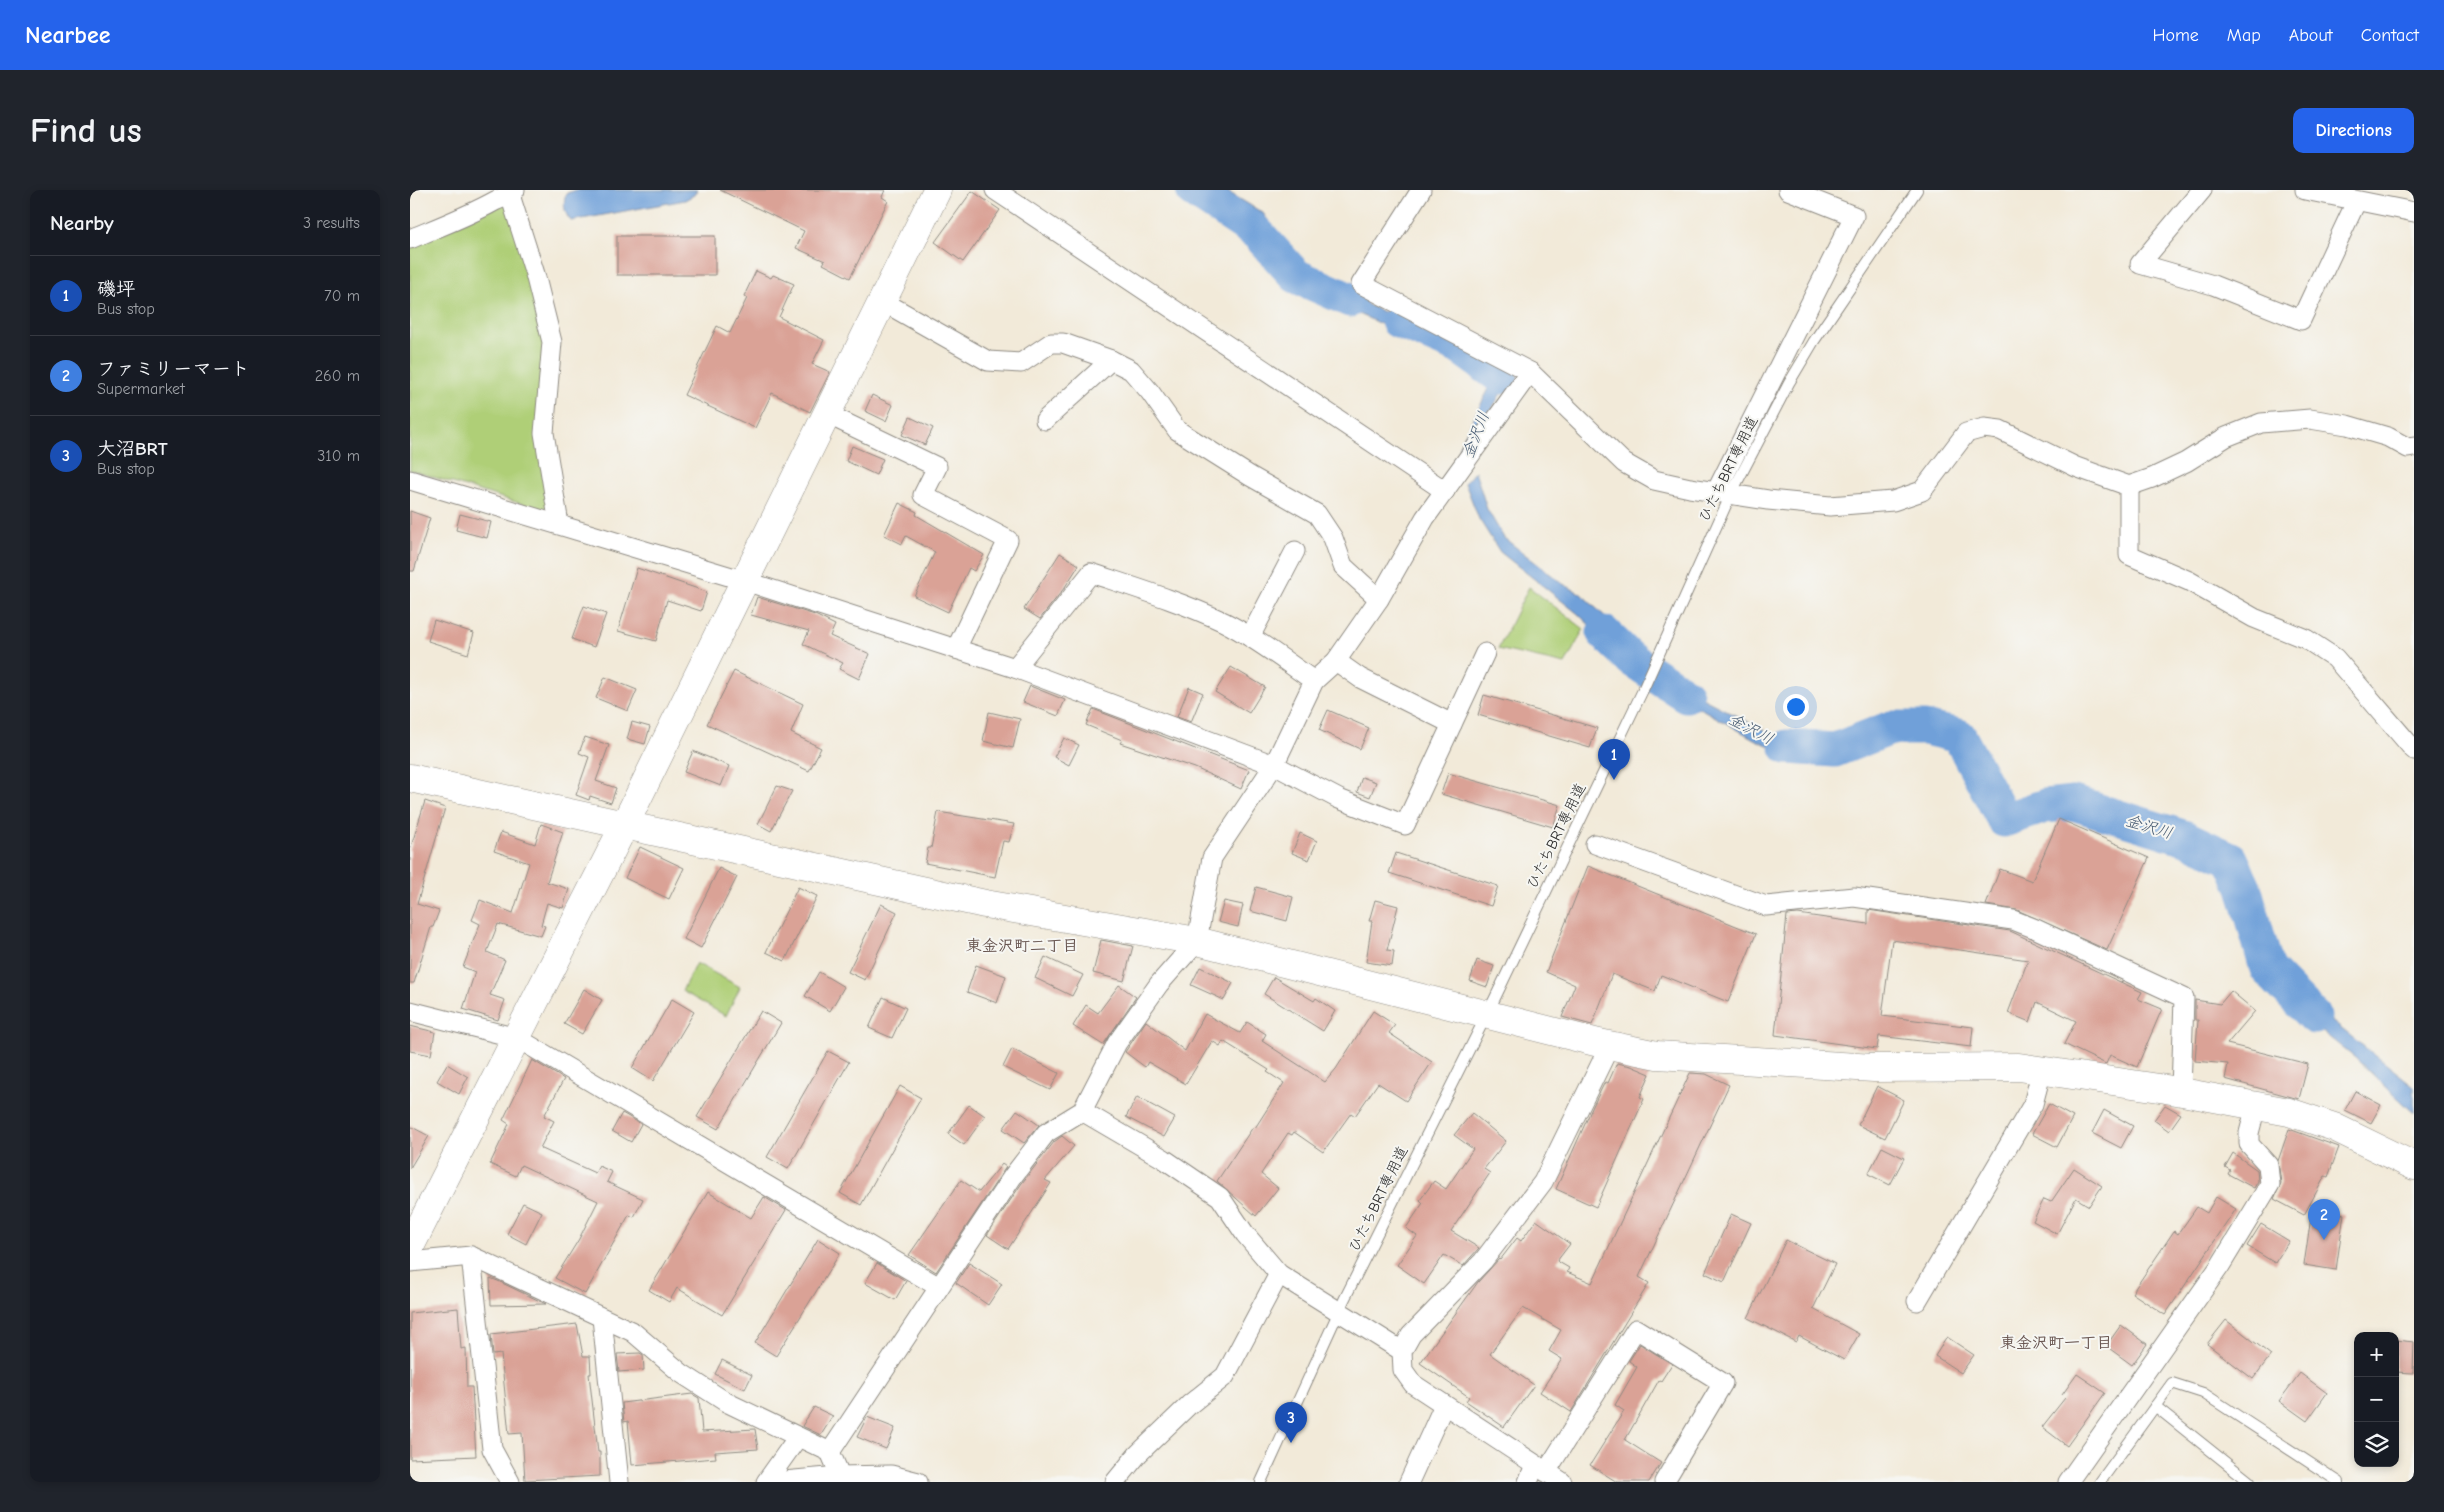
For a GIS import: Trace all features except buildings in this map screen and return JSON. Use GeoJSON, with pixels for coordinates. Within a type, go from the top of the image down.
{"type":"FeatureCollection","features":[{"type":"Feature","properties":{"kind":"street"},"geometry":{"type":"LineString","coordinates":[[410,1247],[625,824],[937,190]]}},
{"type":"Feature","properties":{"kind":"street"},"geometry":{"type":"LineString","coordinates":[[995,190],[1445,491]]}},
{"type":"Feature","properties":{"kind":"street"},"geometry":{"type":"LineString","coordinates":[[1421,190],[1361,284],[1530,372],[1624,463],[1654,480],[1724,493],[1830,506],[1893,501],[1922,491],[1966,433],[1984,428],[2000,430],[2076,467],[2129,486],[2152,478],[2186,462],[2226,437],[2261,424],[2310,419],[2347,425],[2388,437],[2412,453]]}},
{"type":"Feature","properties":{"kind":"street"},"geometry":{"type":"LineString","coordinates":[[1724,493],[1854,216],[1788,190]]}},
{"type":"Feature","properties":{"kind":"street"},"geometry":{"type":"LineString","coordinates":[[2202,190],[2140,264],[2213,286],[2300,320],[2356,202]]}},
{"type":"Feature","properties":{"kind":"street"},"geometry":{"type":"LineString","coordinates":[[2305,190],[2356,202],[2414,212]]}},
{"type":"Feature","properties":{"kind":"street"},"geometry":{"type":"LineString","coordinates":[[410,239],[480,211],[497,200],[513,193],[552,342],[544,433],[559,524]]}},
{"type":"Feature","properties":{"kind":"street"},"geometry":{"type":"LineString","coordinates":[[882,301],[988,361],[1021,363],[1051,343],[1062,343],[1111,360],[1131,370],[1177,430],[1250,476],[1317,514],[1333,538],[1343,566],[1379,599]]}},
{"type":"Feature","properties":{"kind":"street"},"geometry":{"type":"LineString","coordinates":[[1045,420],[1111,360]]}},
{"type":"Feature","properties":{"kind":"street"},"geometry":{"type":"LineString","coordinates":[[830,1452],[1013,1176],[1046,1133],[1082,1111],[1117,1043],[1159,984],[1197,941],[1212,858],[1274,765],[1314,681],[1336,661],[1379,599],[1426,518],[1530,372]]}},
{"type":"Feature","properties":{"kind":"street"},"geometry":{"type":"LineString","coordinates":[[826,414],[937,467],[923,495],[1008,540],[956,649]]}},
{"type":"Feature","properties":{"kind":"street"},"geometry":{"type":"LineString","coordinates":[[410,480],[744,581],[1015,668],[1274,765],[1339,799],[1405,825],[1485,653]]}},
{"type":"Feature","properties":{"kind":"street"},"geometry":{"type":"LineString","coordinates":[[2129,486],[2129,555],[2189,582],[2254,618],[2306,639],[2335,658],[2414,750]]}},
{"type":"Feature","properties":{"kind":"street"},"geometry":{"type":"LineString","coordinates":[[1250,637],[1295,551]]}},
{"type":"Feature","properties":{"kind":"street"},"geometry":{"type":"LineString","coordinates":[[1015,668],[1091,573],[1224,622],[1250,637],[1314,681]]}},
{"type":"Feature","properties":{"kind":"street"},"geometry":{"type":"LineString","coordinates":[[1336,661],[1360,678],[1452,724]]}},
{"type":"Feature","properties":{"kind":"street"},"geometry":{"type":"LineString","coordinates":[[410,778],[985,904],[1197,941],[1656,1055],[1864,1067],[2019,1067],[2042,1070],[2181,1091],[2289,1112],[2334,1127],[2414,1166]]}},
{"type":"Feature","properties":{"kind":"street"},"geometry":{"type":"LineString","coordinates":[[1595,844],[1766,906],[1854,897],[2013,920],[2036,929],[2184,998],[2181,1091]]}},
{"type":"Feature","properties":{"kind":"street"},"geometry":{"type":"LineString","coordinates":[[410,1011],[517,1038],[939,1287]]}},
{"type":"Feature","properties":{"kind":"street"},"geometry":{"type":"LineString","coordinates":[[1548,1473],[1413,1384],[1403,1370],[1402,1351],[1410,1335],[1484,1261],[1544,1182],[1610,1044]]}},
{"type":"Feature","properties":{"kind":"street"},"geometry":{"type":"LineString","coordinates":[[1917,1301],[2033,1104],[2042,1070]]}},
{"type":"Feature","properties":{"kind":"street"},"geometry":{"type":"LineString","coordinates":[[2068,1482],[2220,1266],[2270,1184],[2268,1166],[2249,1144],[2249,1134],[2256,1106]]}},
{"type":"Feature","properties":{"kind":"street"},"geometry":{"type":"LineString","coordinates":[[1082,1111],[1164,1159],[1220,1197],[1245,1234],[1279,1274],[1402,1351]]}},
{"type":"Feature","properties":{"kind":"street"},"geometry":{"type":"LineString","coordinates":[[471,1256],[492,1449],[510,1482]]}},
{"type":"Feature","properties":{"kind":"street"},"geometry":{"type":"LineString","coordinates":[[410,1262],[471,1256],[633,1332],[681,1373],[726,1402],[830,1452],[841,1479]]}},
{"type":"Feature","properties":{"kind":"street"},"geometry":{"type":"LineString","coordinates":[[1115,1482],[1138,1454],[1189,1406],[1225,1376],[1279,1274]]}},
{"type":"Feature","properties":{"kind":"street"},"geometry":{"type":"LineString","coordinates":[[602,1318],[619,1482]]}},
{"type":"Feature","properties":{"kind":"street"},"geometry":{"type":"LineString","coordinates":[[1528,1482],[1548,1473],[1636,1329],[1723,1383],[1664,1482]]}},
{"type":"Feature","properties":{"kind":"street"},"geometry":{"type":"LineString","coordinates":[[1409,1482],[1444,1405]]}},
{"type":"Feature","properties":{"kind":"street"},"geometry":{"type":"LineString","coordinates":[[766,1482],[798,1437]]}},
{"type":"Feature","properties":{"kind":"street"},"geometry":{"type":"LineString","coordinates":[[773,1482],[891,1475],[918,1482]]}},
{"type":"Feature","properties":{"kind":"lane","name":"ひたちBRT専用道"},"geometry":{"type":"LineString","coordinates":[[1261,1482],[1338,1312],[1487,1014],[1642,692],[1663,645],[1724,493],[1814,341],[1917,190]]}},
{"type":"Feature","properties":{"kind":"lane"},"geometry":{"type":"LineString","coordinates":[[2100,1482],[2172,1383],[2203,1393],[2339,1482]]}},
{"type":"Feature","properties":{"kind":"lane"},"geometry":{"type":"LineString","coordinates":[[2155,1406],[2250,1482]]}},
{"type":"Feature","properties":{"kind":"green space"},"geometry":{"type":"Polygon","coordinates":[[[509,201],[548,343],[552,513],[410,470],[410,246],[509,201]]]}},
{"type":"Feature","properties":{"kind":"green space"},"geometry":{"type":"Polygon","coordinates":[[[1529,587],[1584,629],[1565,664],[1498,649],[1529,587]]]}},
{"type":"Feature","properties":{"kind":"green space"},"geometry":{"type":"Polygon","coordinates":[[[696,963],[740,987],[726,1016],[682,991],[696,963]]]}},
{"type":"Feature","properties":{"kind":"water"},"geometry":{"type":"Polygon","coordinates":[[[577,190],[697,190],[694,195],[685,200],[571,221],[565,211],[564,204],[567,193],[577,190]]]}},
{"type":"Feature","properties":{"kind":"water"},"geometry":{"type":"Polygon","coordinates":[[[1203,190],[1225,190],[1263,213],[1293,259],[1308,269],[1297,285],[1269,236],[1226,202],[1203,190]]]}},
{"type":"Feature","properties":{"kind":"water"},"geometry":{"type":"Polygon","coordinates":[[[1312,272],[1359,291],[1360,301],[1486,361],[1506,376],[1505,386],[1472,444],[1460,458],[1459,446],[1492,383],[1488,374],[1301,287],[1312,272]]]}},
{"type":"Feature","properties":{"kind":"water"},"geometry":{"type":"Polygon","coordinates":[[[1475,471],[1487,509],[1504,538],[1563,584],[1580,593],[1642,651],[1637,670],[1577,613],[1500,552],[1479,519],[1465,483],[1475,471]]]}},
{"type":"Feature","properties":{"kind":"water"},"geometry":{"type":"Polygon","coordinates":[[[1655,670],[1700,697],[1787,742],[1835,745],[1835,756],[1783,752],[1754,739],[1651,680],[1655,670]]]}},
{"type":"Feature","properties":{"kind":"water"},"geometry":{"type":"Polygon","coordinates":[[[2282,982],[2414,1086],[2414,1113],[2354,1057],[2271,991],[2282,982]]]}},
{"type":"Feature","properties":{"kind":"waterway","name":"金沢川"},"geometry":{"type":"LineString","coordinates":[[1193,190],[1257,233],[1296,276],[1350,300]]}},
{"type":"Feature","properties":{"kind":"waterway","name":"金沢川"},"geometry":{"type":"LineString","coordinates":[[1398,321],[1459,347],[1501,377]]}},
{"type":"Feature","properties":{"kind":"waterway","name":"金沢川"},"geometry":{"type":"LineString","coordinates":[[1604,633],[1631,659],[1686,695]]}},
{"type":"Feature","properties":{"kind":"waterway","name":"金沢川"},"geometry":{"type":"LineString","coordinates":[[1787,747],[1835,750],[1891,728],[1925,728],[1959,736],[2004,820],[2045,806],[2073,803],[2186,838],[2231,859],[2244,887],[2267,969],[2314,1017]]}},
{"type":"Feature","properties":{"kind":"place","name":"磯坪"},"geometry":{"type":"Point","coordinates":[1614,780]}},
{"type":"Feature","properties":{"kind":"place","name":"ファミリーマート"},"geometry":{"type":"Point","coordinates":[2324,1240]}},
{"type":"Feature","properties":{"kind":"place","name":"大沼BRT"},"geometry":{"type":"Point","coordinates":[1291,1443]}},
{"type":"Feature","properties":{"kind":"district","name":"東金沢町二丁目"},"geometry":{"type":"Point","coordinates":[1022,946]}},
{"type":"Feature","properties":{"kind":"district","name":"東金沢町一丁目"},"geometry":{"type":"Point","coordinates":[2056,1343]}}]}
